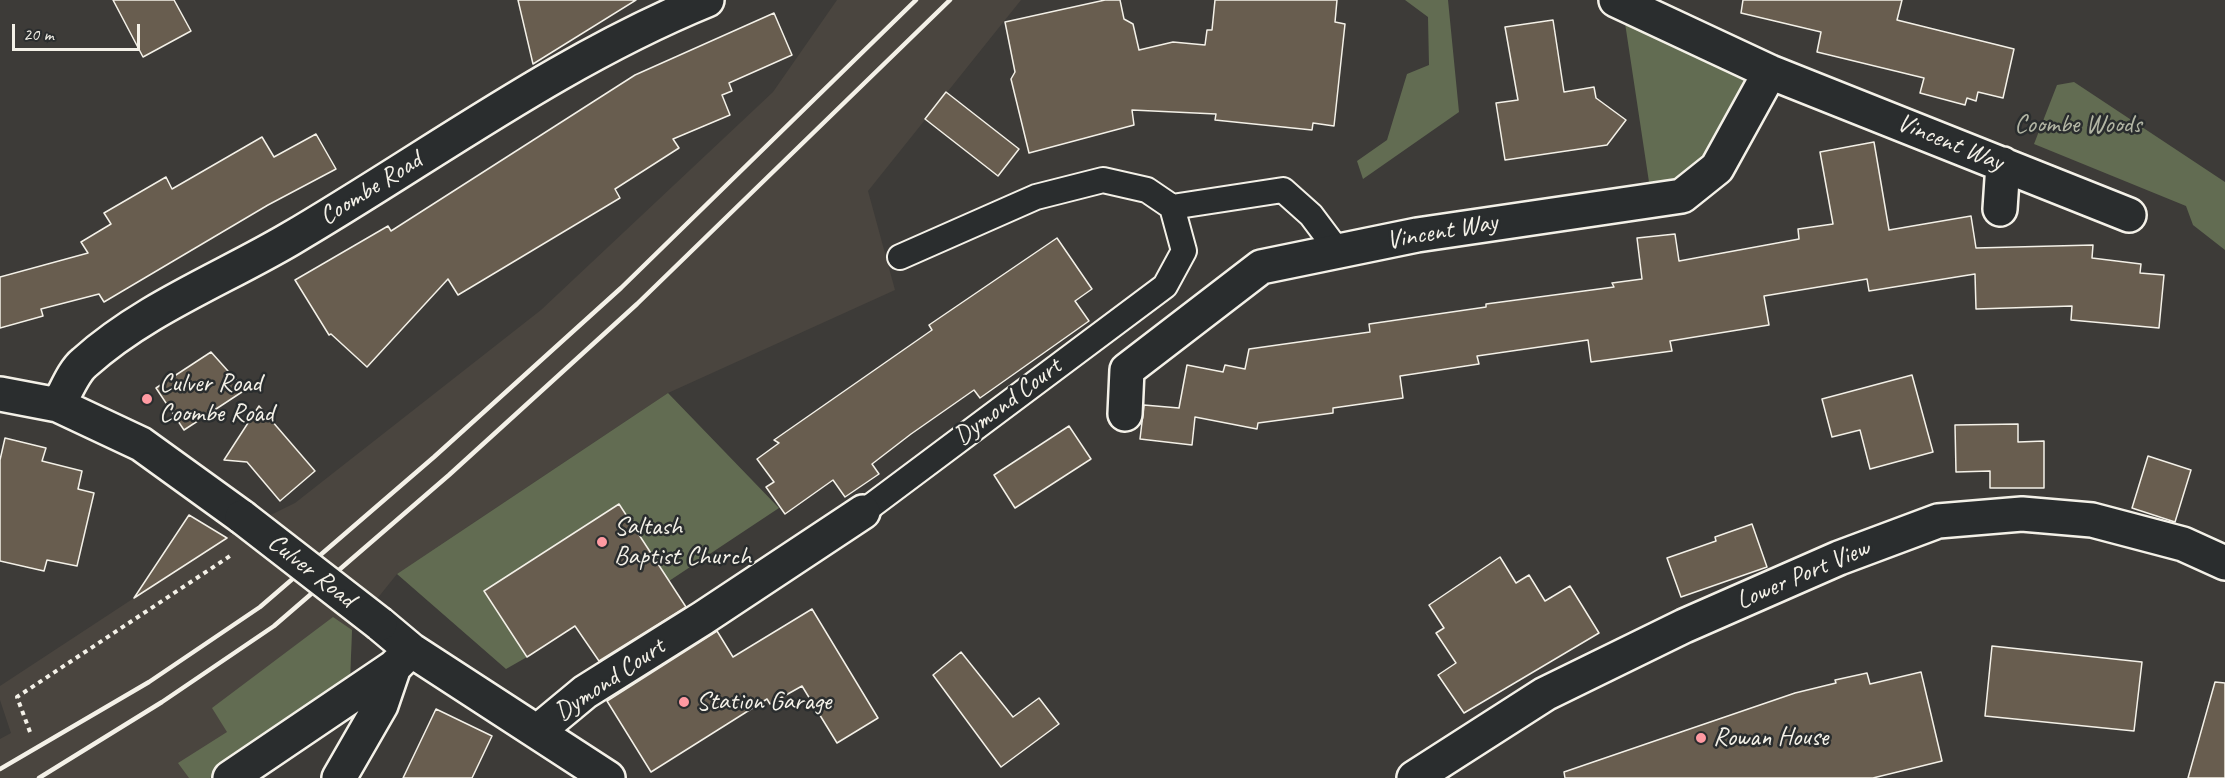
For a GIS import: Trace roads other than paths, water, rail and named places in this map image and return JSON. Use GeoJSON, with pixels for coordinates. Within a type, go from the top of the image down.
{"type":"FeatureCollection","features":[{"type":"Feature","properties":{"kind":"street","name":"Coombe Road"},"geometry":{"type":"LineString","coordinates":[[58,405],[82,364],[140,321],[290,239],[523,95],[658,20],[706,0]]}},
{"type":"Feature","properties":{"kind":"street","name":"Vincent Way"},"geometry":{"type":"LineString","coordinates":[[1616,0],[1770,72],[2129,215]]}},
{"type":"Feature","properties":{"kind":"street","name":"Vincent Way"},"geometry":{"type":"LineString","coordinates":[[1125,414],[1126,370],[1261,267],[1417,235],[1682,196],[1717,168],[1770,72]]}},
{"type":"Feature","properties":{"kind":"street"},"geometry":{"type":"LineString","coordinates":[[2000,209],[2003,164]]}},
{"type":"Feature","properties":{"kind":"street","name":"Culver Road"},"geometry":{"type":"LineString","coordinates":[[0,394],[58,405],[141,444],[253,526],[380,624],[403,658],[538,731],[608,778]]}},
{"type":"Feature","properties":{"kind":"street","name":"Dymond Court"},"geometry":{"type":"LineString","coordinates":[[538,731],[585,692],[703,618],[863,512]]}},
{"type":"Feature","properties":{"kind":"street","name":"Lower Port View"},"geometry":{"type":"LineString","coordinates":[[1414,778],[1545,693],[1684,626],[1839,558],[1938,521],[2022,514],[2092,520],[2184,544],[2225,563]]}},
{"type":"Feature","properties":{"kind":"street"},"geometry":{"type":"LineString","coordinates":[[230,778],[403,658]]}},
{"type":"Feature","properties":{"kind":"street"},"geometry":{"type":"LineString","coordinates":[[339,778],[381,705],[403,658]]}},
{"type":"Feature","properties":{"kind":"lane"},"geometry":{"type":"LineString","coordinates":[[900,257],[1036,197],[1103,180],[1147,190],[1172,207],[1283,190],[1311,215],[1338,251]]}},
{"type":"Feature","properties":{"kind":"lane","name":"Dymond Court"},"geometry":{"type":"LineString","coordinates":[[863,512],[1165,286],[1184,251],[1172,207]]}},
{"type":"Feature","properties":{"kind":"railway"},"geometry":{"type":"LineString","coordinates":[[0,769],[149,682],[260,607],[434,457],[621,288],[916,0]]}},
{"type":"Feature","properties":{"kind":"railway"},"geometry":{"type":"LineString","coordinates":[[39,778],[162,702],[274,626],[449,475],[637,304],[950,0]]}},
{"type":"Feature","properties":{"kind":"place","name":"Culver Road Coombe Road"},"geometry":{"type":"Point","coordinates":[147,399]}},
{"type":"Feature","properties":{"kind":"place","name":"Saltash Baptist Church"},"geometry":{"type":"Point","coordinates":[602,542]}},
{"type":"Feature","properties":{"kind":"place","name":"Station Garage"},"geometry":{"type":"Point","coordinates":[684,702]}},
{"type":"Feature","properties":{"kind":"place","name":"Rowan House"},"geometry":{"type":"Point","coordinates":[1701,738]}},
{"type":"Feature","properties":{"kind":"park label","name":"Coombe Woods"},"geometry":{"type":"Point","coordinates":[2078,125]}}]}
